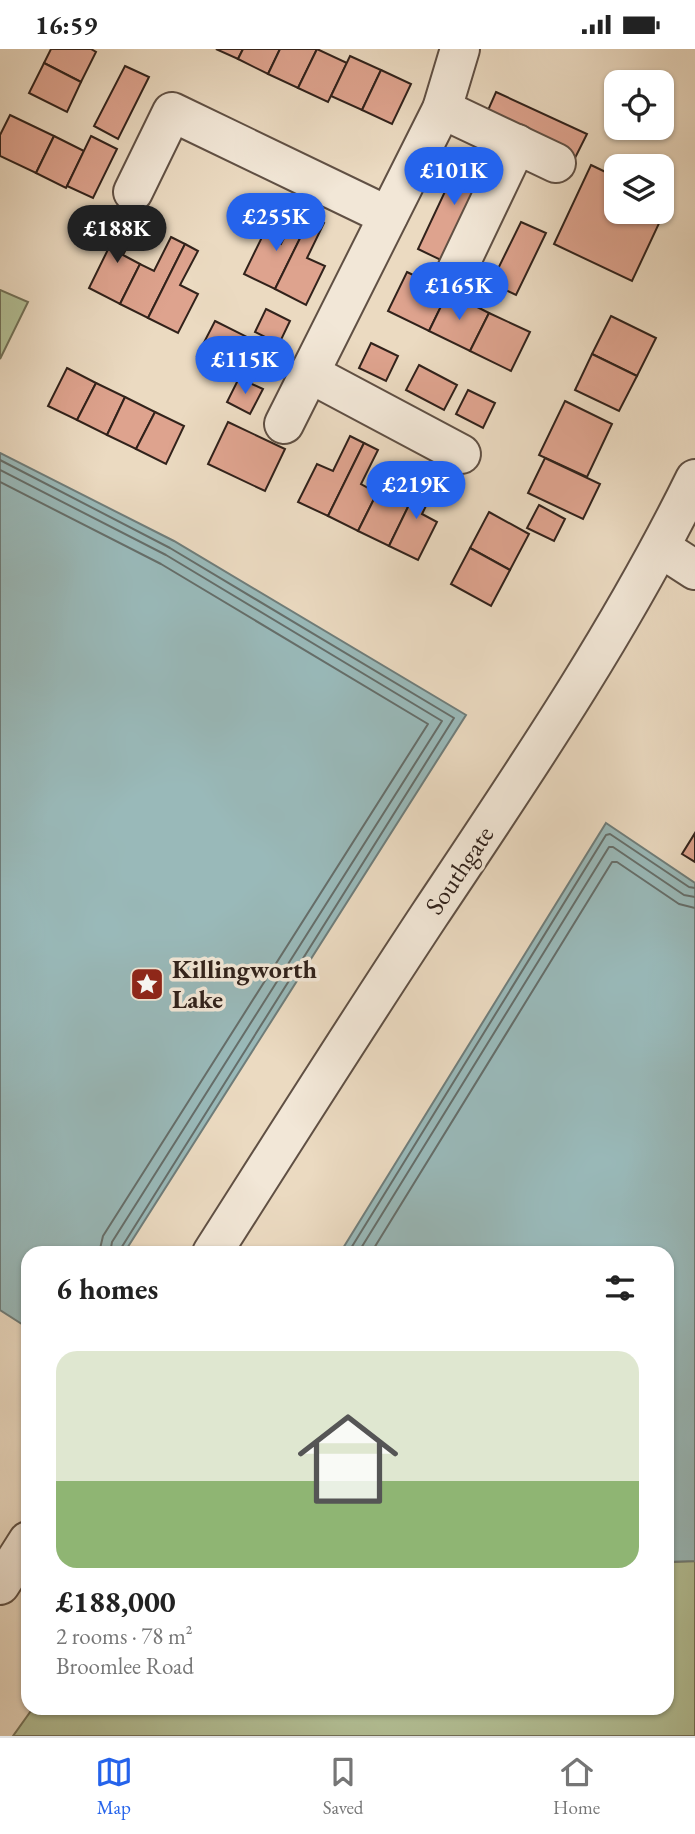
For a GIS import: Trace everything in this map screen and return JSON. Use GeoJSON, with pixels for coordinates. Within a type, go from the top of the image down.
{"type":"FeatureCollection","features":[{"type":"Feature","properties":{"kind":"street"},"geometry":{"type":"LineString","coordinates":[[284,424],[442,109],[460,49]]}},
{"type":"Feature","properties":{"kind":"street"},"geometry":{"type":"LineString","coordinates":[[442,109],[556,163]]}},
{"type":"Feature","properties":{"kind":"street"},"geometry":{"type":"LineString","coordinates":[[133,192],[172,112],[388,216]]}},
{"type":"Feature","properties":{"kind":"street"},"geometry":{"type":"LineString","coordinates":[[455,274],[517,144]]}},
{"type":"Feature","properties":{"kind":"street"},"geometry":{"type":"LineString","coordinates":[[309,373],[461,454]]}},
{"type":"Feature","properties":{"kind":"street","name":"Southgate"},"geometry":{"type":"LineString","coordinates":[[216,1246],[363,1015],[546,739],[661,548],[695,479]]}},
{"type":"Feature","properties":{"kind":"street"},"geometry":{"type":"LineString","coordinates":[[661,548],[695,569]]}},
{"type":"Feature","properties":{"kind":"street"},"geometry":{"type":"LineString","coordinates":[[0,1585],[21,1552]]}},
{"type":"Feature","properties":{"kind":"green space"},"geometry":{"type":"Polygon","coordinates":[[[0,290],[28,302],[0,359],[0,290]]]}},
{"type":"Feature","properties":{"kind":"green space"},"geometry":{"type":"Polygon","coordinates":[[[695,1561],[695,1736],[13,1736],[28,1715],[674,1715],[674,1562],[695,1561]]]}},
{"type":"Feature","properties":{"kind":"water","name":"Killingworth Lake"},"geometry":{"type":"Polygon","coordinates":[[[0,453],[174,541],[466,715],[128,1246],[21,1246],[21,1324],[0,1310],[0,453]]]}},
{"type":"Feature","properties":{"kind":"water"},"geometry":{"type":"Polygon","coordinates":[[[606,823],[695,883],[695,1561],[674,1562],[674,1246],[344,1246],[606,823]]]}},
{"type":"Feature","properties":{"kind":"building"},"geometry":{"type":"Polygon","coordinates":[[[51,49],[91,49],[96,52],[81,82],[44,63],[51,49]]]}},
{"type":"Feature","properties":{"kind":"building"},"geometry":{"type":"Polygon","coordinates":[[[216,49],[243,49],[238,59],[216,49]]]}},
{"type":"Feature","properties":{"kind":"building"},"geometry":{"type":"Polygon","coordinates":[[[243,49],[280,49],[268,74],[238,59],[243,49]]]}},
{"type":"Feature","properties":{"kind":"building"},"geometry":{"type":"Polygon","coordinates":[[[280,49],[317,49],[298,88],[268,74],[280,49]]]}},
{"type":"Feature","properties":{"kind":"building"},"geometry":{"type":"Polygon","coordinates":[[[317,49],[347,63],[328,102],[298,88],[317,49]]]}},
{"type":"Feature","properties":{"kind":"building"},"geometry":{"type":"Polygon","coordinates":[[[350,56],[381,70],[362,110],[331,96],[350,56]]]}},
{"type":"Feature","properties":{"kind":"building"},"geometry":{"type":"Polygon","coordinates":[[[44,63],[81,82],[67,112],[29,93],[44,63]]]}},
{"type":"Feature","properties":{"kind":"building"},"geometry":{"type":"Polygon","coordinates":[[[125,66],[149,77],[118,139],[94,126],[125,66]]]}},
{"type":"Feature","properties":{"kind":"building"},"geometry":{"type":"Polygon","coordinates":[[[381,70],[411,84],[392,124],[362,110],[381,70]]]}},
{"type":"Feature","properties":{"kind":"building"},"geometry":{"type":"Polygon","coordinates":[[[496,92],[587,134],[575,158],[485,117],[496,92]]]}},
{"type":"Feature","properties":{"kind":"building"},"geometry":{"type":"Polygon","coordinates":[[[10,115],[54,136],[36,173],[0,156],[0,135],[10,115]]]}},
{"type":"Feature","properties":{"kind":"building"},"geometry":{"type":"Polygon","coordinates":[[[54,136],[84,151],[66,188],[36,173],[54,136]]]}},
{"type":"Feature","properties":{"kind":"building"},"geometry":{"type":"Polygon","coordinates":[[[91,136],[117,149],[93,198],[67,186],[91,136]]]}},
{"type":"Feature","properties":{"kind":"building"},"geometry":{"type":"Polygon","coordinates":[[[464,151],[490,162],[445,262],[418,249],[464,151]]]}},
{"type":"Feature","properties":{"kind":"building"},"geometry":{"type":"Polygon","coordinates":[[[591,165],[604,171],[604,224],[659,224],[632,281],[554,244],[591,165]]]}},
{"type":"Feature","properties":{"kind":"building"},"geometry":{"type":"Polygon","coordinates":[[[298,210],[311,216],[275,289],[244,274],[263,235],[281,244],[298,210]]]}},
{"type":"Feature","properties":{"kind":"building"},"geometry":{"type":"Polygon","coordinates":[[[125,215],[140,222],[123,255],[140,264],[120,304],[89,288],[125,215]]]}},
{"type":"Feature","properties":{"kind":"building"},"geometry":{"type":"Polygon","coordinates":[[[311,216],[324,223],[307,258],[325,266],[306,305],[275,289],[311,216]]]}},
{"type":"Feature","properties":{"kind":"building"},"geometry":{"type":"Polygon","coordinates":[[[521,222],[546,233],[516,295],[491,283],[521,222]]]}},
{"type":"Feature","properties":{"kind":"building"},"geometry":{"type":"Polygon","coordinates":[[[171,237],[185,244],[148,318],[120,304],[140,264],[154,271],[171,237]]]}},
{"type":"Feature","properties":{"kind":"building"},"geometry":{"type":"Polygon","coordinates":[[[185,244],[198,251],[180,285],[198,294],[178,333],[148,318],[185,244]]]}},
{"type":"Feature","properties":{"kind":"building"},"geometry":{"type":"Polygon","coordinates":[[[407,272],[448,292],[429,331],[388,311],[407,272]]]}},
{"type":"Feature","properties":{"kind":"building"},"geometry":{"type":"Polygon","coordinates":[[[448,292],[489,313],[470,351],[429,331],[448,292]]]}},
{"type":"Feature","properties":{"kind":"building"},"geometry":{"type":"Polygon","coordinates":[[[266,309],[290,321],[279,344],[255,332],[266,309]]]}},
{"type":"Feature","properties":{"kind":"building"},"geometry":{"type":"Polygon","coordinates":[[[489,313],[530,332],[511,371],[470,351],[489,313]]]}},
{"type":"Feature","properties":{"kind":"building"},"geometry":{"type":"Polygon","coordinates":[[[611,316],[656,338],[637,376],[592,354],[611,316]]]}},
{"type":"Feature","properties":{"kind":"building"},"geometry":{"type":"Polygon","coordinates":[[[215,321],[257,342],[239,378],[197,356],[215,321]]]}},
{"type":"Feature","properties":{"kind":"building"},"geometry":{"type":"Polygon","coordinates":[[[371,343],[398,356],[386,381],[359,368],[371,343]]]}},
{"type":"Feature","properties":{"kind":"building"},"geometry":{"type":"Polygon","coordinates":[[[592,354],[637,376],[619,411],[575,390],[592,354]]]}},
{"type":"Feature","properties":{"kind":"building"},"geometry":{"type":"Polygon","coordinates":[[[419,365],[457,385],[444,410],[406,390],[419,365]]]}},
{"type":"Feature","properties":{"kind":"building"},"geometry":{"type":"Polygon","coordinates":[[[67,368],[96,383],[77,420],[48,406],[67,368]]]}},
{"type":"Feature","properties":{"kind":"building"},"geometry":{"type":"Polygon","coordinates":[[[239,378],[263,389],[250,414],[227,402],[239,378]]]}},
{"type":"Feature","properties":{"kind":"building"},"geometry":{"type":"Polygon","coordinates":[[[96,383],[125,397],[107,435],[77,420],[96,383]]]}},
{"type":"Feature","properties":{"kind":"building"},"geometry":{"type":"Polygon","coordinates":[[[468,390],[495,403],[483,428],[456,414],[468,390]]]}},
{"type":"Feature","properties":{"kind":"building"},"geometry":{"type":"Polygon","coordinates":[[[125,397],[155,412],[136,449],[107,435],[125,397]]]}},
{"type":"Feature","properties":{"kind":"building"},"geometry":{"type":"Polygon","coordinates":[[[565,401],[612,424],[587,477],[539,455],[565,401]]]}},
{"type":"Feature","properties":{"kind":"building"},"geometry":{"type":"Polygon","coordinates":[[[155,412],[184,426],[166,464],[136,449],[155,412]]]}},
{"type":"Feature","properties":{"kind":"building"},"geometry":{"type":"Polygon","coordinates":[[[228,422],[285,449],[265,491],[208,464],[228,422]]]}},
{"type":"Feature","properties":{"kind":"building"},"geometry":{"type":"Polygon","coordinates":[[[350,436],[364,443],[328,516],[298,502],[317,464],[333,471],[350,436]]]}},
{"type":"Feature","properties":{"kind":"building"},"geometry":{"type":"Polygon","coordinates":[[[364,443],[378,450],[361,484],[377,493],[358,531],[328,516],[364,443]]]}},
{"type":"Feature","properties":{"kind":"building"},"geometry":{"type":"Polygon","coordinates":[[[545,458],[600,484],[583,519],[528,493],[545,458]]]}},
{"type":"Feature","properties":{"kind":"building"},"geometry":{"type":"Polygon","coordinates":[[[410,465],[425,472],[389,546],[358,531],[377,493],[393,500],[410,465]]]}},
{"type":"Feature","properties":{"kind":"building"},"geometry":{"type":"Polygon","coordinates":[[[425,472],[439,479],[422,514],[437,522],[418,560],[389,546],[425,472]]]}},
{"type":"Feature","properties":{"kind":"building"},"geometry":{"type":"Polygon","coordinates":[[[539,505],[565,519],[554,541],[527,528],[539,505]]]}},
{"type":"Feature","properties":{"kind":"building"},"geometry":{"type":"Polygon","coordinates":[[[489,512],[529,534],[510,570],[470,548],[489,512]]]}},
{"type":"Feature","properties":{"kind":"building"},"geometry":{"type":"Polygon","coordinates":[[[470,548],[510,570],[491,606],[451,584],[470,548]]]}},
{"type":"Feature","properties":{"kind":"building"},"geometry":{"type":"Polygon","coordinates":[[[695,833],[695,862],[682,854],[695,833]]]}},
{"type":"Feature","properties":{"kind":"place","name":"Killingworth Lake"},"geometry":{"type":"Point","coordinates":[147,984]}}]}
